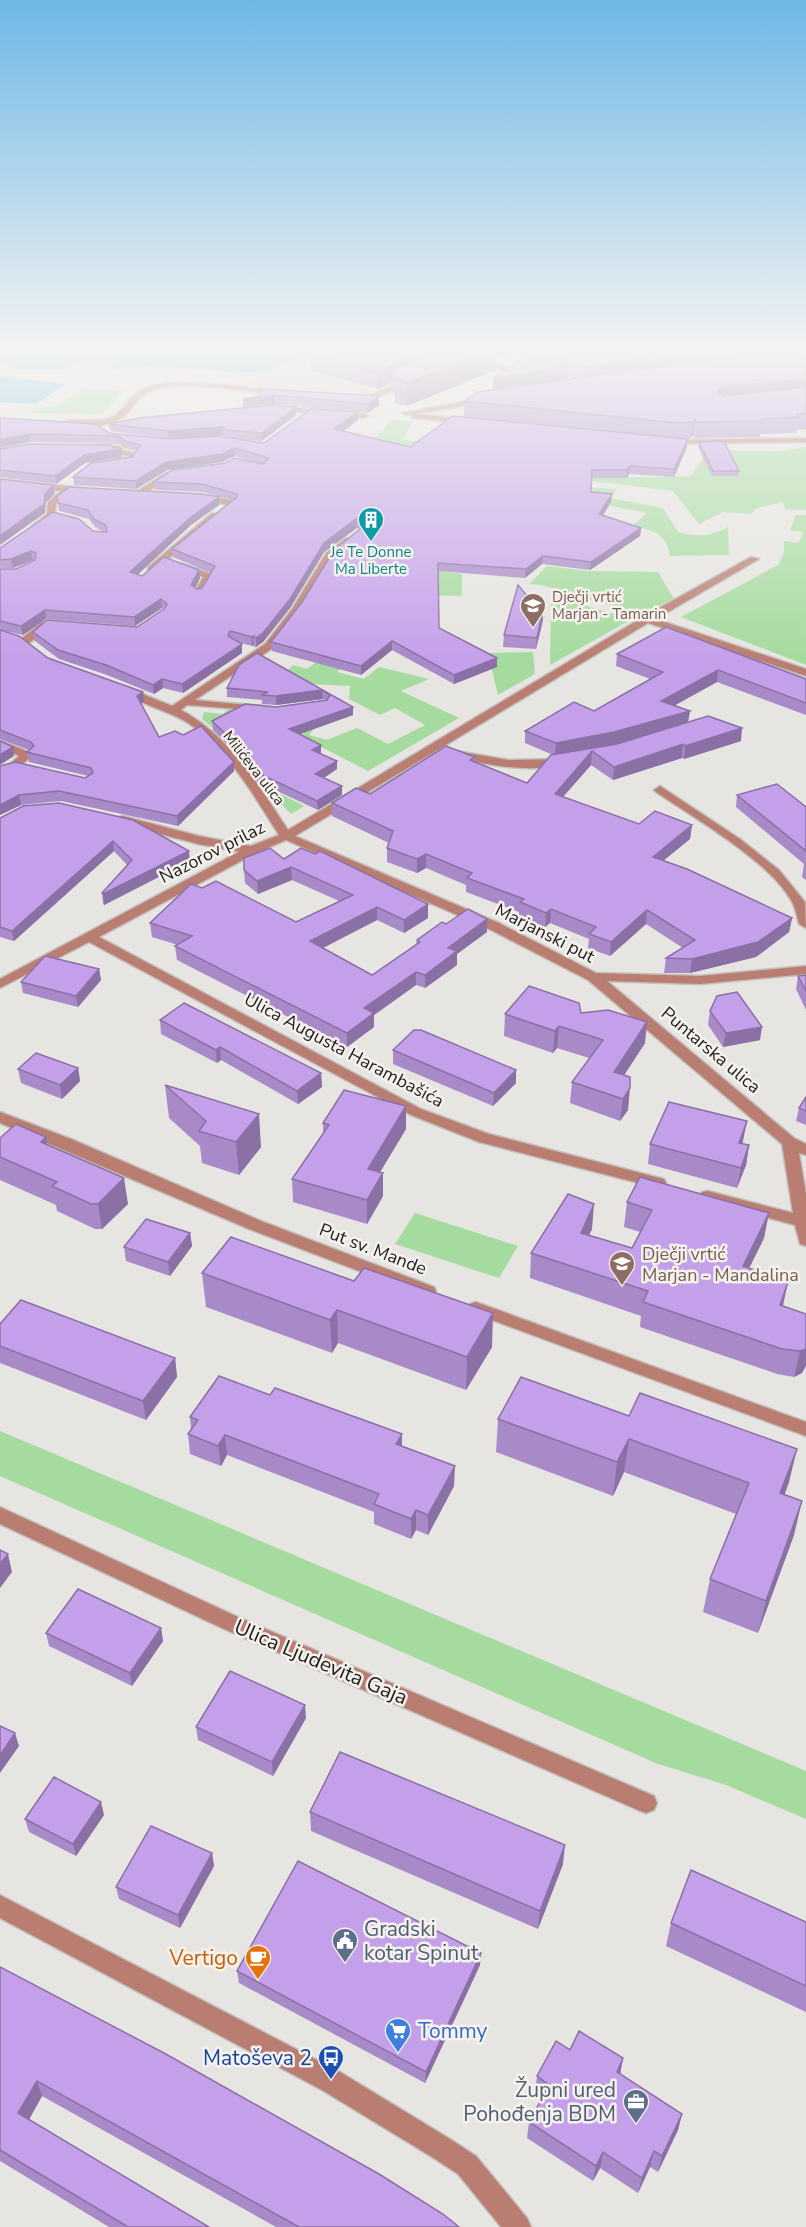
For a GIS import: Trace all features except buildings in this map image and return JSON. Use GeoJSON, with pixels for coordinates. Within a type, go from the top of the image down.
{"type":"FeatureCollection","features":[{"type":"Feature","properties":{"kind":"street"},"geometry":{"type":"LineString","coordinates":[[108,462],[129,461],[135,454],[119,451]]}},
{"type":"Feature","properties":{"kind":"street"},"geometry":{"type":"LineString","coordinates":[[140,493],[170,474],[181,472]]}},
{"type":"Feature","properties":{"kind":"street"},"geometry":{"type":"LineString","coordinates":[[52,515],[52,502],[74,478]]}},
{"type":"Feature","properties":{"kind":"street"},"geometry":{"type":"LineString","coordinates":[[0,482],[91,491]]}},
{"type":"Feature","properties":{"kind":"street"},"geometry":{"type":"LineString","coordinates":[[129,493],[161,494]]}},
{"type":"Feature","properties":{"kind":"street"},"geometry":{"type":"LineString","coordinates":[[146,574],[196,529],[232,503],[193,496]]}},
{"type":"Feature","properties":{"kind":"street"},"geometry":{"type":"LineString","coordinates":[[52,515],[63,518]]}},
{"type":"Feature","properties":{"kind":"street"},"geometry":{"type":"LineString","coordinates":[[26,534],[52,515]]}},
{"type":"Feature","properties":{"kind":"street"},"geometry":{"type":"LineString","coordinates":[[174,710],[269,646],[296,610],[329,555],[359,532]]}},
{"type":"Feature","properties":{"kind":"street","name":"Nazorov prilaz"},"geometry":{"type":"LineString","coordinates":[[0,984],[252,850],[286,836],[753,559]]}},
{"type":"Feature","properties":{"kind":"street"},"geometry":{"type":"LineString","coordinates":[[163,560],[209,576],[199,593]]}},
{"type":"Feature","properties":{"kind":"street"},"geometry":{"type":"LineString","coordinates":[[647,620],[806,674]]}},
{"type":"Feature","properties":{"kind":"street"},"geometry":{"type":"LineString","coordinates":[[24,642],[46,624],[65,625]]}},
{"type":"Feature","properties":{"kind":"street","name":"Milićeva ulica"},"geometry":{"type":"LineString","coordinates":[[110,684],[174,710],[201,727],[249,780],[286,836]]}},
{"type":"Feature","properties":{"kind":"street"},"geometry":{"type":"LineString","coordinates":[[185,702],[276,710]]}},
{"type":"Feature","properties":{"kind":"street"},"geometry":{"type":"LineString","coordinates":[[0,772],[15,765],[27,755],[1,743]]}},
{"type":"Feature","properties":{"kind":"street"},"geometry":{"type":"LineString","coordinates":[[437,746],[457,755],[493,762],[534,766],[578,760]]}},
{"type":"Feature","properties":{"kind":"street"},"geometry":{"type":"LineString","coordinates":[[15,765],[35,769]]}},
{"type":"Feature","properties":{"kind":"street"},"geometry":{"type":"LineString","coordinates":[[660,790],[746,850],[776,876],[798,901],[806,924]]}},
{"type":"Feature","properties":{"kind":"street"},"geometry":{"type":"LineString","coordinates":[[110,817],[198,840],[252,850]]}},
{"type":"Feature","properties":{"kind":"street","name":"Marjanski put"},"geometry":{"type":"LineString","coordinates":[[286,836],[494,926],[593,978],[700,980],[806,970]]}},
{"type":"Feature","properties":{"kind":"street","name":"Ulica Augusta Harambašića"},"geometry":{"type":"LineString","coordinates":[[89,936],[416,1112],[484,1138],[802,1221]]}},
{"type":"Feature","properties":{"kind":"street","name":"Puntarska ulica"},"geometry":{"type":"LineString","coordinates":[[593,978],[789,1142],[806,1150]]}},
{"type":"Feature","properties":{"kind":"street","name":"Put sv. Mande"},"geometry":{"type":"LineString","coordinates":[[0,1117],[255,1225],[806,1429]]}},
{"type":"Feature","properties":{"kind":"street"},"geometry":{"type":"LineString","coordinates":[[789,1142],[806,1240]]}},
{"type":"Feature","properties":{"kind":"street","name":"Ulica Ljudevita Gaja"},"geometry":{"type":"LineString","coordinates":[[0,1515],[231,1623],[646,1803]]}},
{"type":"Feature","properties":{"kind":"street"},"geometry":{"type":"LineString","coordinates":[[0,1906],[331,2081],[441,2148],[466,2165],[518,2227]]}},
{"type":"Feature","properties":{"kind":"green space"},"geometry":{"type":"Polygon","coordinates":[[[389,451],[428,451],[385,454],[389,451]]]}},
{"type":"Feature","properties":{"kind":"green space"},"geometry":{"type":"Polygon","coordinates":[[[707,451],[806,451],[806,510],[785,509],[783,502],[757,508],[751,514],[723,512],[699,524],[673,491],[444,463],[609,478],[691,476],[707,451]]]}},
{"type":"Feature","properties":{"kind":"green space"},"geometry":{"type":"Polygon","coordinates":[[[583,487],[617,489],[610,498],[663,508],[678,532],[704,535],[728,527],[729,555],[670,556],[662,537],[633,525],[647,513],[578,499],[583,487]]]}},
{"type":"Feature","properties":{"kind":"green space"},"geometry":{"type":"Polygon","coordinates":[[[796,515],[806,515],[806,665],[681,617],[778,565],[784,553],[784,541],[798,543],[804,532],[790,530],[796,515]]]}},
{"type":"Feature","properties":{"kind":"green space"},"geometry":{"type":"Polygon","coordinates":[[[547,566],[588,571],[658,572],[674,599],[641,614],[541,585],[529,584],[547,566]]]}},
{"type":"Feature","properties":{"kind":"green space"},"geometry":{"type":"Polygon","coordinates":[[[428,569],[462,574],[462,596],[388,595],[428,569]]]}},
{"type":"Feature","properties":{"kind":"green space"},"geometry":{"type":"Polygon","coordinates":[[[551,596],[632,619],[550,665],[551,596]]]}},
{"type":"Feature","properties":{"kind":"green space"},"geometry":{"type":"Polygon","coordinates":[[[344,641],[362,649],[337,672],[364,679],[379,667],[429,679],[401,691],[459,718],[368,771],[306,739],[294,771],[266,786],[304,806],[291,814],[264,786],[243,753],[202,719],[204,712],[223,714],[229,708],[253,710],[316,726],[309,735],[327,740],[357,728],[388,744],[425,725],[395,708],[380,715],[349,699],[350,686],[274,682],[293,665],[307,669],[344,641]]]}},
{"type":"Feature","properties":{"kind":"green space"},"geometry":{"type":"Polygon","coordinates":[[[533,652],[535,674],[498,695],[488,653],[533,652]]]}},
{"type":"Feature","properties":{"kind":"green space"},"geometry":{"type":"Polygon","coordinates":[[[415,1213],[518,1246],[499,1278],[395,1244],[415,1213]]]}},
{"type":"Feature","properties":{"kind":"green space"},"geometry":{"type":"Polygon","coordinates":[[[0,1431],[806,1771],[806,1819],[726,1785],[658,1764],[0,1476],[0,1431]]]}},
{"type":"Feature","properties":{"kind":"place","name":"Je Te Donne Ma Liberte"},"geometry":{"type":"Point","coordinates":[371,543]}},
{"type":"Feature","properties":{"kind":"place","name":"Dječji vrtić Marjan - Tamarin"},"geometry":{"type":"Point","coordinates":[533,629]}},
{"type":"Feature","properties":{"kind":"place","name":"Dječji vrtić Marjan - Mandalina"},"geometry":{"type":"Point","coordinates":[622,1287]}},
{"type":"Feature","properties":{"kind":"place","name":"Gradski kotar Spinut"},"geometry":{"type":"Point","coordinates":[345,1964]}},
{"type":"Feature","properties":{"kind":"place","name":"Vertigo"},"geometry":{"type":"Point","coordinates":[258,1981]}},
{"type":"Feature","properties":{"kind":"place","name":"Tommy"},"geometry":{"type":"Point","coordinates":[398,2054]}},
{"type":"Feature","properties":{"kind":"place","name":"Matoševa 2"},"geometry":{"type":"Point","coordinates":[331,2081]}},
{"type":"Feature","properties":{"kind":"place","name":"Župni ured Pohođenja BDM"},"geometry":{"type":"Point","coordinates":[636,2125]}}]}
